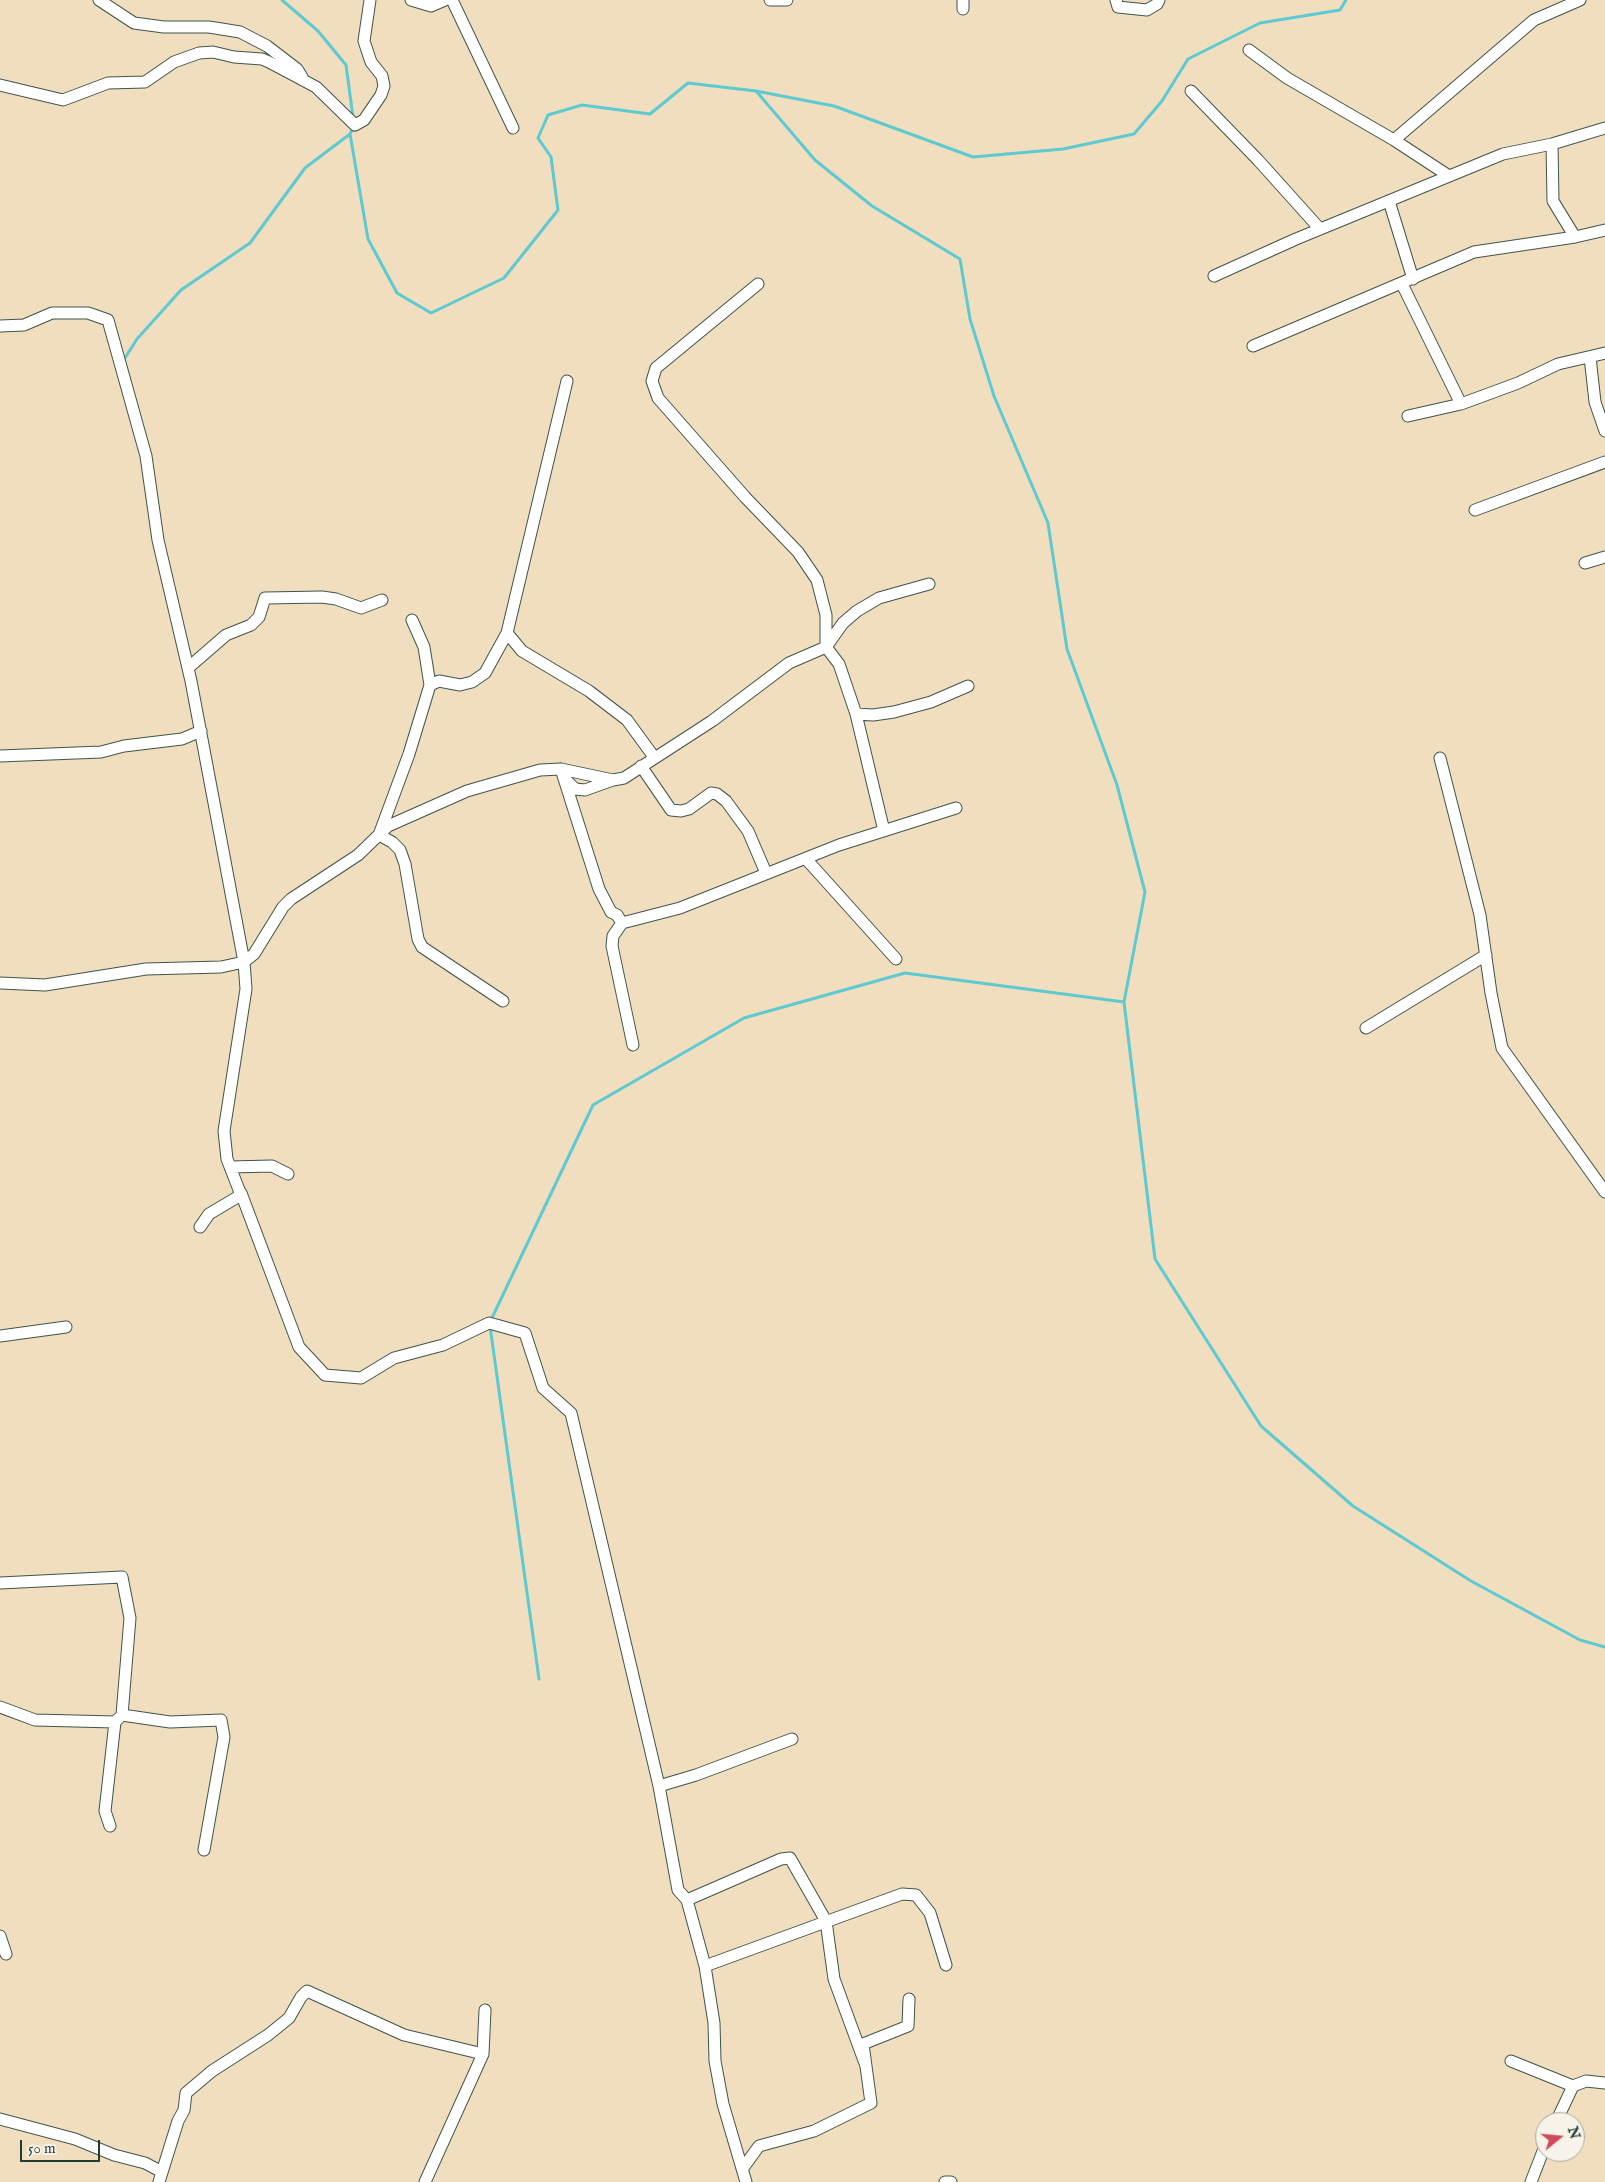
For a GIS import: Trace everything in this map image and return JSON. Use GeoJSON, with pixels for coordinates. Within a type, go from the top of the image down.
{"type":"FeatureCollection","features":[{"type":"Feature","properties":{"kind":"street"},"geometry":{"type":"LineString","coordinates":[[99,0],[134,23],[240,32],[267,46],[297,70],[306,82]]}},
{"type":"Feature","properties":{"kind":"street"},"geometry":{"type":"LineString","coordinates":[[0,85],[63,100],[108,83],[145,82],[174,62],[199,53],[213,52],[234,57],[262,59],[306,82],[326,95],[354,125],[364,120],[381,95],[384,86],[382,76],[371,62],[364,41],[370,0]]}},
{"type":"Feature","properties":{"kind":"street"},"geometry":{"type":"LineString","coordinates":[[411,0],[431,6],[445,0]]}},
{"type":"Feature","properties":{"kind":"street"},"geometry":{"type":"LineString","coordinates":[[452,0],[513,128]]}},
{"type":"Feature","properties":{"kind":"street"},"geometry":{"type":"LineString","coordinates":[[770,0],[787,0]]}},
{"type":"Feature","properties":{"kind":"street"},"geometry":{"type":"LineString","coordinates":[[1116,0],[1118,7],[1127,10],[1147,10],[1157,4],[1159,0]]}},
{"type":"Feature","properties":{"kind":"street"},"geometry":{"type":"LineString","coordinates":[[1394,140],[1534,20],[1580,0]]}},
{"type":"Feature","properties":{"kind":"street"},"geometry":{"type":"LineString","coordinates":[[1249,50],[1287,78],[1394,140],[1449,176]]}},
{"type":"Feature","properties":{"kind":"street"},"geometry":{"type":"LineString","coordinates":[[1191,92],[1258,160],[1320,229]]}},
{"type":"Feature","properties":{"kind":"street"},"geometry":{"type":"LineString","coordinates":[[1214,276],[1320,229],[1503,154],[1552,144],[1605,128]]}},
{"type":"Feature","properties":{"kind":"street"},"geometry":{"type":"LineString","coordinates":[[1552,144],[1553,201],[1575,237]]}},
{"type":"Feature","properties":{"kind":"street"},"geometry":{"type":"LineString","coordinates":[[1390,201],[1412,279]]}},
{"type":"Feature","properties":{"kind":"street"},"geometry":{"type":"LineString","coordinates":[[1253,346],[1474,252],[1575,237],[1605,230]]}},
{"type":"Feature","properties":{"kind":"street"},"geometry":{"type":"LineString","coordinates":[[758,284],[656,368],[652,381],[658,398],[745,497],[798,552],[817,580],[826,615],[826,647],[839,664],[856,714],[884,831]]}},
{"type":"Feature","properties":{"kind":"street"},"geometry":{"type":"LineString","coordinates":[[1402,284],[1461,404]]}},
{"type":"Feature","properties":{"kind":"street"},"geometry":{"type":"LineString","coordinates":[[0,326],[24,325],[52,313],[88,313],[108,320],[146,456],[158,540],[188,668],[244,962],[246,1004],[224,1131],[227,1159],[299,1347],[325,1375],[361,1378],[394,1358],[443,1345],[489,1323],[525,1333],[542,1388],[571,1413],[659,1786],[678,1890],[687,1900],[705,1966],[714,2023],[715,2061],[721,2095],[728,2125],[746,2182]]}},
{"type":"Feature","properties":{"kind":"street"},"geometry":{"type":"LineString","coordinates":[[1408,416],[1461,404],[1518,383],[1542,370],[1571,360],[1605,353]]}},
{"type":"Feature","properties":{"kind":"street"},"geometry":{"type":"LineString","coordinates":[[1590,357],[1595,402],[1605,431]]}},
{"type":"Feature","properties":{"kind":"street"},"geometry":{"type":"LineString","coordinates":[[430,685],[439,681],[460,685],[472,682],[485,673],[507,633],[567,381]]}},
{"type":"Feature","properties":{"kind":"street"},"geometry":{"type":"LineString","coordinates":[[1475,510],[1605,462]]}},
{"type":"Feature","properties":{"kind":"street"},"geometry":{"type":"LineString","coordinates":[[1585,563],[1605,557]]}},
{"type":"Feature","properties":{"kind":"street"},"geometry":{"type":"LineString","coordinates":[[563,774],[575,788],[585,790],[624,778],[712,721],[789,664],[826,647],[843,623],[857,611],[880,598],[929,584]]}},
{"type":"Feature","properties":{"kind":"street"},"geometry":{"type":"LineString","coordinates":[[188,668],[226,635],[251,625],[259,617],[265,598],[329,598],[361,608],[382,600]]}},
{"type":"Feature","properties":{"kind":"street"},"geometry":{"type":"LineString","coordinates":[[379,834],[410,754],[430,685],[424,647],[412,620]]}},
{"type":"Feature","properties":{"kind":"street"},"geometry":{"type":"LineString","coordinates":[[507,633],[522,651],[589,691],[626,720],[654,757]]}},
{"type":"Feature","properties":{"kind":"street"},"geometry":{"type":"LineString","coordinates":[[856,714],[873,715],[894,712],[931,702],[968,686]]}},
{"type":"Feature","properties":{"kind":"street"},"geometry":{"type":"LineString","coordinates":[[0,756],[100,752],[124,746],[182,739],[201,732]]}},
{"type":"Feature","properties":{"kind":"street"},"geometry":{"type":"LineString","coordinates":[[1440,758],[1480,915],[1502,1048],[1605,1192]]}},
{"type":"Feature","properties":{"kind":"street"},"geometry":{"type":"LineString","coordinates":[[641,766],[671,810],[681,811],[689,809],[711,794],[717,794],[722,798],[748,831],[766,873]]}},
{"type":"Feature","properties":{"kind":"street"},"geometry":{"type":"LineString","coordinates":[[0,983],[45,985],[146,969],[221,967],[244,962],[254,954],[283,908],[291,899],[358,855],[379,834],[394,823],[467,791],[540,770],[613,780]]}},
{"type":"Feature","properties":{"kind":"street"},"geometry":{"type":"LineString","coordinates":[[563,774],[598,889],[611,912],[617,914],[622,923]]}},
{"type":"Feature","properties":{"kind":"street"},"geometry":{"type":"LineString","coordinates":[[634,1045],[612,946],[613,936],[622,923],[680,908],[766,873],[807,860],[839,845],[956,808]]}},
{"type":"Feature","properties":{"kind":"street"},"geometry":{"type":"LineString","coordinates":[[379,834],[392,842],[400,850],[405,864],[418,939],[422,946],[503,1002]]}},
{"type":"Feature","properties":{"kind":"street"},"geometry":{"type":"LineString","coordinates":[[807,860],[896,959]]}},
{"type":"Feature","properties":{"kind":"street"},"geometry":{"type":"LineString","coordinates":[[1366,1028],[1486,955]]}},
{"type":"Feature","properties":{"kind":"street"},"geometry":{"type":"LineString","coordinates":[[230,1167],[272,1166],[288,1174]]}},
{"type":"Feature","properties":{"kind":"street"},"geometry":{"type":"LineString","coordinates":[[200,1227],[209,1214],[241,1195],[241,1193]]}},
{"type":"Feature","properties":{"kind":"street"},"geometry":{"type":"LineString","coordinates":[[0,1336],[66,1327]]}},
{"type":"Feature","properties":{"kind":"street"},"geometry":{"type":"LineString","coordinates":[[0,1584],[122,1577],[130,1618],[105,1811],[110,1826]]}},
{"type":"Feature","properties":{"kind":"street"},"geometry":{"type":"LineString","coordinates":[[0,1707],[35,1720],[118,1718],[170,1722],[221,1720],[224,1737],[204,1850]]}},
{"type":"Feature","properties":{"kind":"street"},"geometry":{"type":"LineString","coordinates":[[659,1786],[696,1775],[792,1739]]}},
{"type":"Feature","properties":{"kind":"street"},"geometry":{"type":"LineString","coordinates":[[687,1900],[781,1859],[790,1858],[826,1921],[834,1979],[866,2066]]}},
{"type":"Feature","properties":{"kind":"street"},"geometry":{"type":"LineString","coordinates":[[705,1966],[902,1894],[916,1895],[930,1912],[946,1965]]}},
{"type":"Feature","properties":{"kind":"street"},"geometry":{"type":"LineString","coordinates":[[0,1936],[6,1954]]}},
{"type":"Feature","properties":{"kind":"street"},"geometry":{"type":"LineString","coordinates":[[0,2118],[75,2139],[114,2155],[145,2163],[161,2177],[178,2121],[184,2110],[186,2093],[212,2071],[268,2035],[289,2018],[301,1997],[307,1991],[404,2035],[483,2054]]}},
{"type":"Feature","properties":{"kind":"street"},"geometry":{"type":"LineString","coordinates":[[743,2168],[759,2146],[814,2131],[871,2103],[863,2044],[908,2026],[909,1999]]}},
{"type":"Feature","properties":{"kind":"street"},"geometry":{"type":"LineString","coordinates":[[425,2182],[483,2054],[485,2010]]}},
{"type":"Feature","properties":{"kind":"street"},"geometry":{"type":"LineString","coordinates":[[1511,2061],[1573,2086],[1586,2081],[1605,2083]]}},
{"type":"Feature","properties":{"kind":"street"},"geometry":{"type":"LineString","coordinates":[[1561,2112],[1573,2086]]}},
{"type":"Feature","properties":{"kind":"street"},"geometry":{"type":"LineString","coordinates":[[1532,2182],[1539,2162]]}},
{"type":"Feature","properties":{"kind":"street"},"geometry":{"type":"LineString","coordinates":[[944,2182],[951,2182]]}},
{"type":"Feature","properties":{"kind":"waterway"},"geometry":{"type":"LineString","coordinates":[[282,0],[318,31],[346,65],[353,117]]}},
{"type":"Feature","properties":{"kind":"waterway"},"geometry":{"type":"LineString","coordinates":[[354,126],[350,134],[368,239],[397,293],[431,313],[504,278],[558,210],[551,157],[538,138],[548,115],[582,105],[650,114],[688,83],[756,91],[834,106],[973,157],[1063,149],[1134,134],[1162,101],[1188,59],[1260,23],[1340,10],[1346,0]]}},
{"type":"Feature","properties":{"kind":"waterway"},"geometry":{"type":"LineString","coordinates":[[756,91],[815,160],[872,206],[960,259],[970,319],[994,396],[1048,523],[1067,649],[1117,785],[1145,892],[1124,1002],[1155,1259],[1261,1426],[1353,1506],[1471,1581],[1580,1640],[1605,1647]]}},
{"type":"Feature","properties":{"kind":"waterway"},"geometry":{"type":"LineString","coordinates":[[123,361],[137,339],[181,290],[250,243],[305,168],[350,134]]}},
{"type":"Feature","properties":{"kind":"waterway"},"geometry":{"type":"LineString","coordinates":[[491,1320],[593,1105],[744,1018],[905,973],[1124,1002]]}},
{"type":"Feature","properties":{"kind":"waterway"},"geometry":{"type":"LineString","coordinates":[[490,1326],[539,1679]]}}]}
